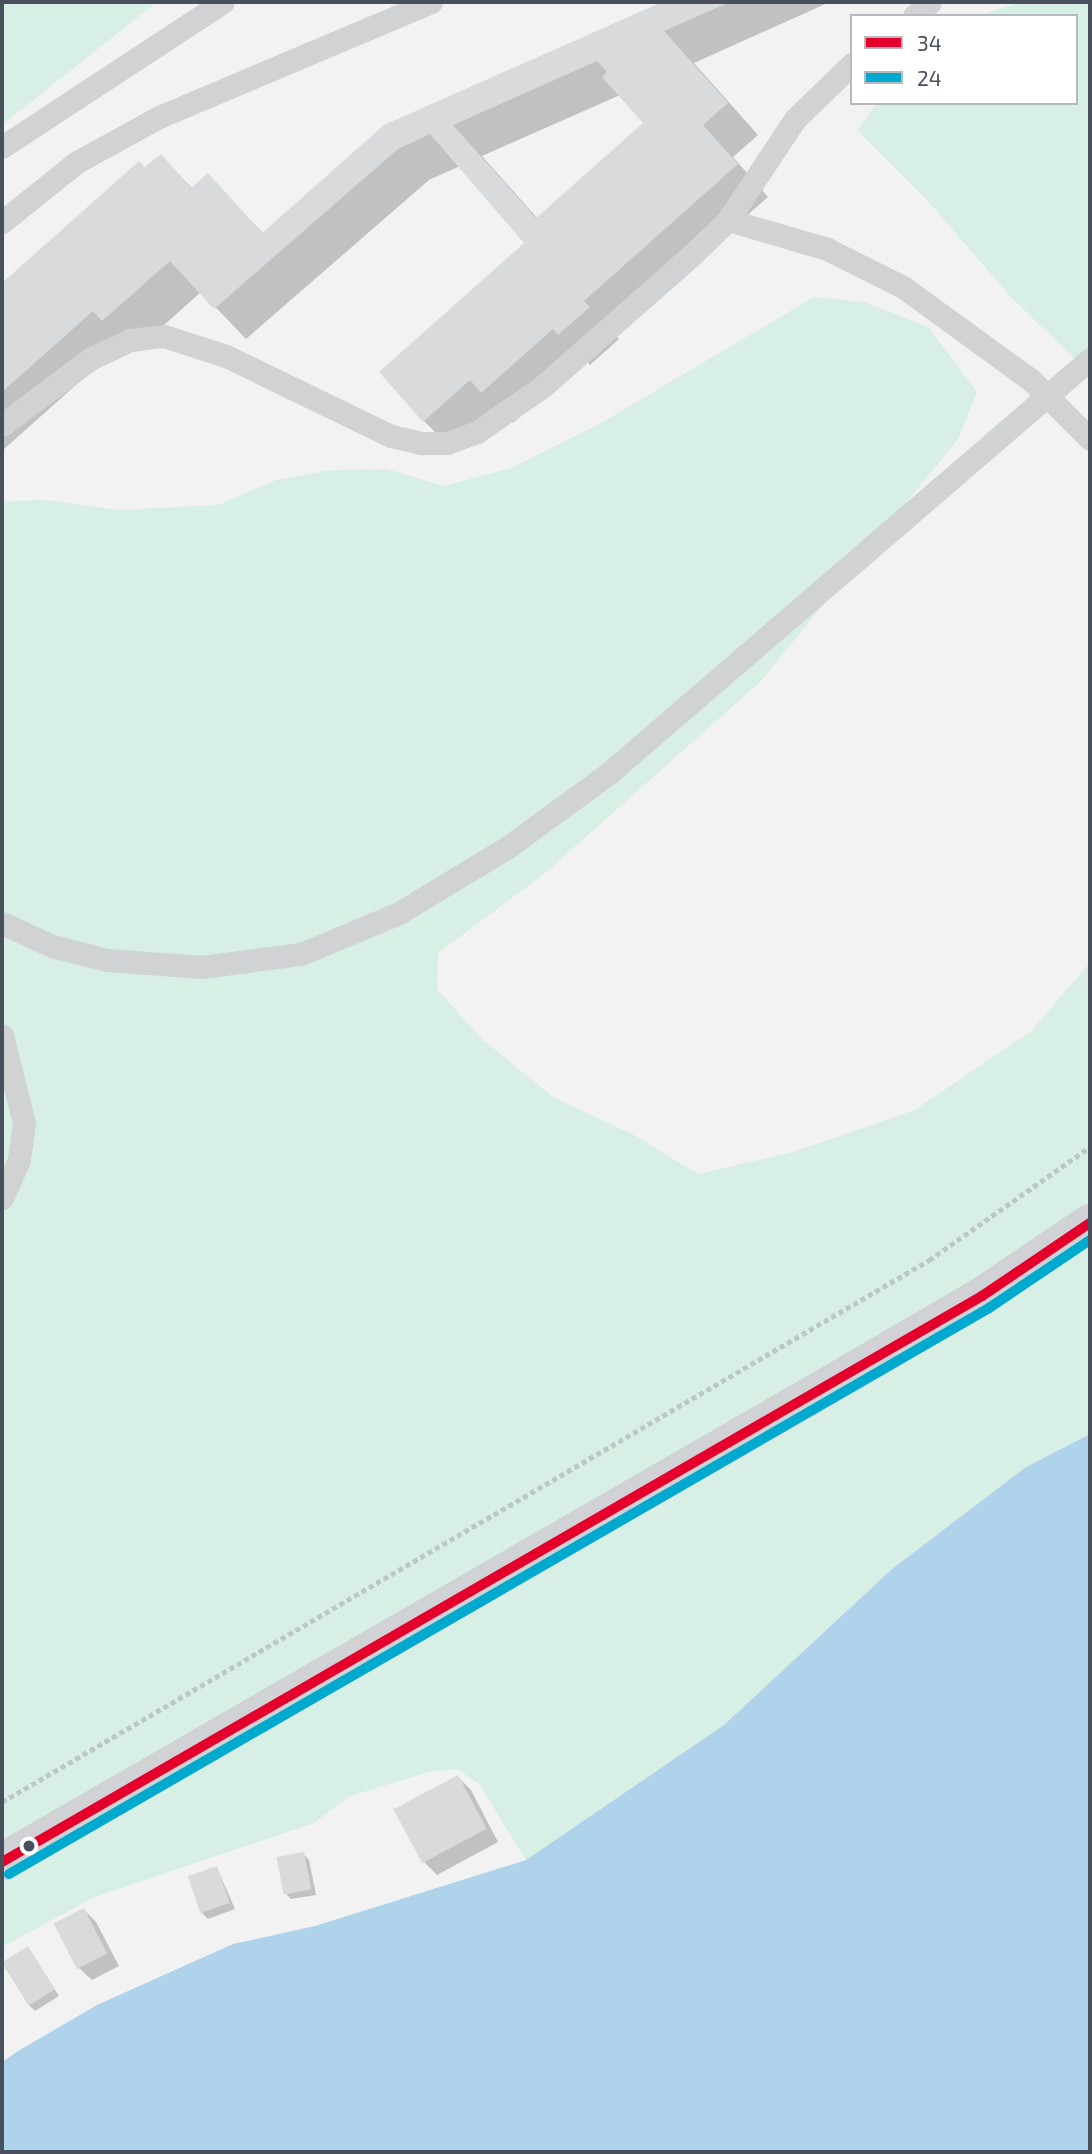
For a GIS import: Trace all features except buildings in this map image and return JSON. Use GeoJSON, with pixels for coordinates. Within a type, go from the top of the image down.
{"type":"FeatureCollection","features":[{"type":"Feature","properties":{"kind":"street"},"geometry":{"type":"LineString","coordinates":[[2,1862],[982,1296],[1090,1223]]}},
{"type":"Feature","properties":{"kind":"lane"},"geometry":{"type":"LineString","coordinates":[[2,147],[223,2]]}},
{"type":"Feature","properties":{"kind":"lane"},"geometry":{"type":"LineString","coordinates":[[2,222],[77,162],[149,121],[431,2]]}},
{"type":"Feature","properties":{"kind":"lane"},"geometry":{"type":"LineString","coordinates":[[916,14],[930,2]]}},
{"type":"Feature","properties":{"kind":"lane"},"geometry":{"type":"LineString","coordinates":[[2,425],[90,359],[130,340],[164,336],[226,356],[391,436],[422,443],[447,443],[477,432],[510,413],[728,220],[795,119],[850,66]]}},
{"type":"Feature","properties":{"kind":"lane"},"geometry":{"type":"LineString","coordinates":[[728,220],[827,249],[903,287],[1002,357],[1046,395],[1090,439]]}},
{"type":"Feature","properties":{"kind":"lane"},"geometry":{"type":"LineString","coordinates":[[2,923],[52,946],[107,960],[202,967],[301,954],[399,913],[508,847],[609,773],[1090,359]]}},
{"type":"Feature","properties":{"kind":"lane"},"geometry":{"type":"LineString","coordinates":[[2,1035],[24,1123],[19,1160],[2,1198]]}},
{"type":"Feature","properties":{"kind":"path"},"geometry":{"type":"LineString","coordinates":[[2,1802],[929,1260],[1090,1147]]}},
{"type":"Feature","properties":{"kind":"green space"},"geometry":{"type":"Polygon","coordinates":[[[2,2],[157,2],[2,125],[2,2]]]}},
{"type":"Feature","properties":{"kind":"green space"},"geometry":{"type":"Polygon","coordinates":[[[1021,2],[1090,2],[1090,374],[1009,295],[927,200],[857,130],[876,105],[1078,105],[1078,14],[984,14],[1021,2]]]}},
{"type":"Feature","properties":{"kind":"green space"},"geometry":{"type":"Polygon","coordinates":[[[814,297],[864,302],[928,327],[977,392],[958,439],[761,681],[543,875],[438,953],[437,989],[482,1039],[553,1097],[636,1136],[698,1174],[793,1152],[915,1110],[1031,1031],[1090,963],[1090,1434],[1026,1467],[892,1569],[724,1725],[526,1860],[479,1784],[457,1769],[429,1772],[350,1796],[314,1823],[95,1897],[2,1947],[2,501],[48,500],[118,510],[218,505],[276,480],[331,470],[387,469],[444,486],[511,468],[601,423],[814,297]]]}},
{"type":"Feature","properties":{"kind":"water"},"geometry":{"type":"Polygon","coordinates":[[[1090,1434],[1090,2152],[2,2152],[2,2062],[18,2051],[97,2005],[233,1944],[315,1926],[526,1860],[724,1725],[892,1569],[1026,1467],[1090,1434]]]}},
{"type":"Feature","properties":{"kind":"transit line","name":"34"},"geometry":{"type":"LineString","coordinates":[[2,1862],[982,1296],[1090,1223]]}},
{"type":"Feature","properties":{"kind":"transit line","name":"24"},"geometry":{"type":"LineString","coordinates":[[9,1874],[989,1308],[1090,1240]]}}]}
